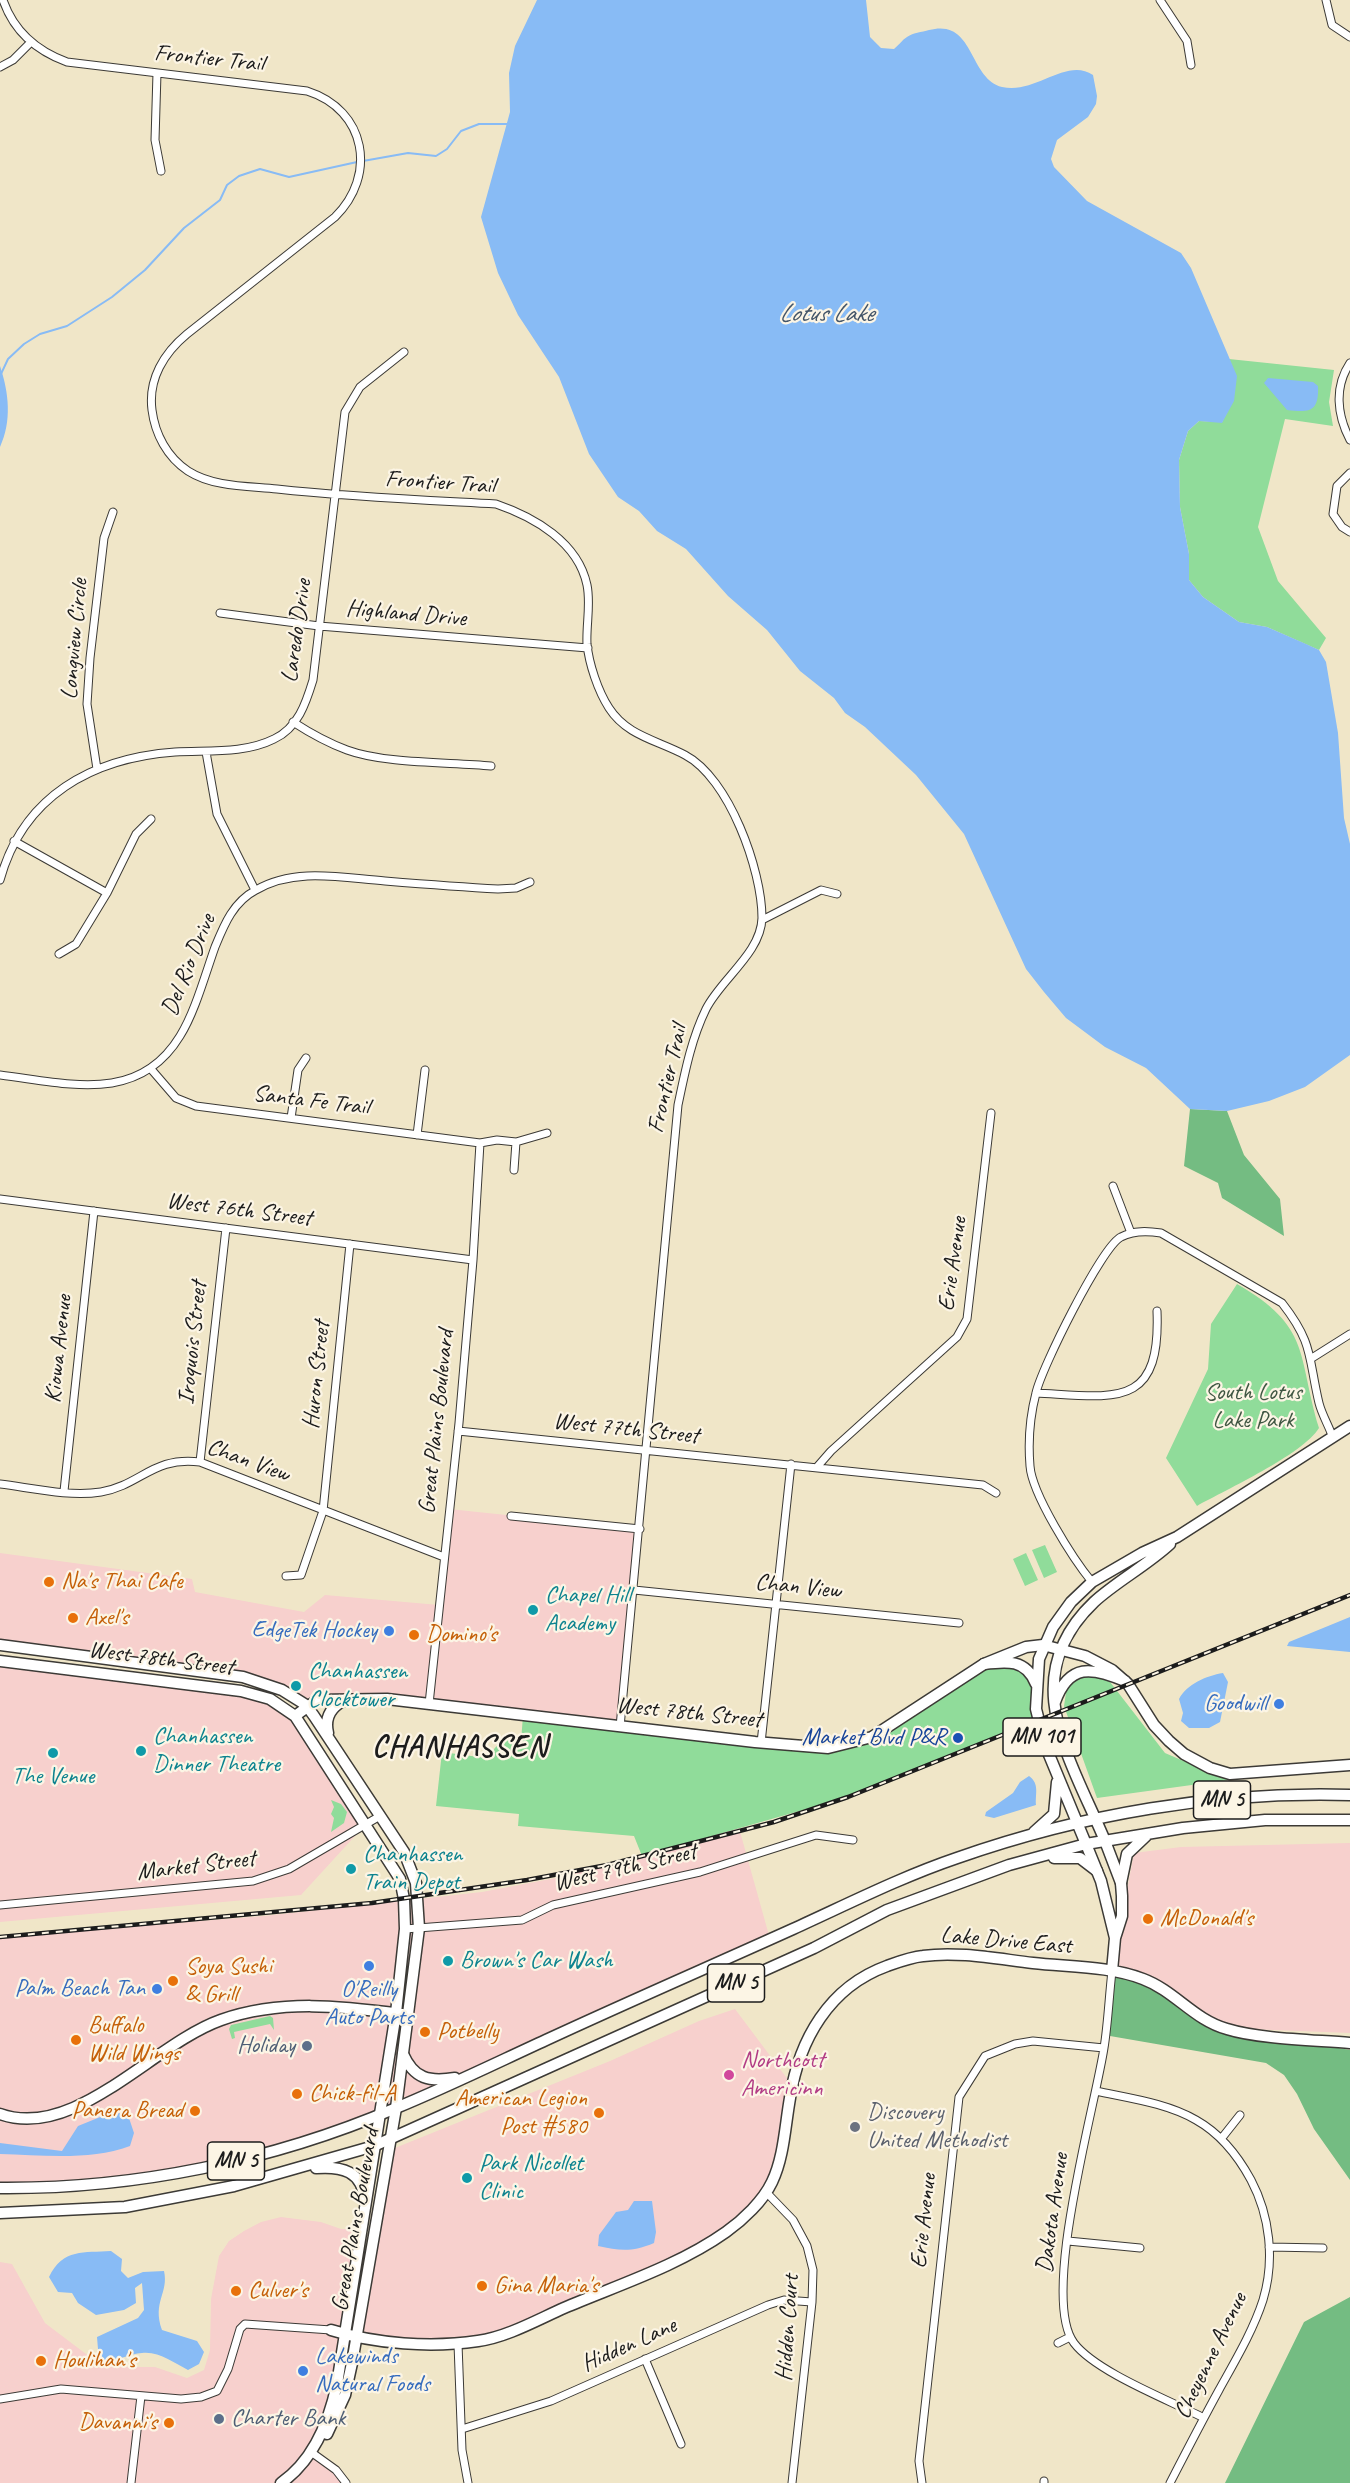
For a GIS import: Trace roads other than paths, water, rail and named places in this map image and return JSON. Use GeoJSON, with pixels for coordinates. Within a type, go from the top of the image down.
{"type":"FeatureCollection","features":[{"type":"Feature","properties":{"kind":"street","name":"Frontier Trail"},"geometry":{"type":"LineString","coordinates":[[3,0],[9,16],[30,43],[49,56],[67,62],[242,82],[315,93],[336,106],[356,134],[361,152],[358,183],[348,203],[334,218],[175,344],[160,363],[151,402],[160,439],[177,462],[188,471],[219,483],[334,495],[496,504],[536,521],[553,532],[576,559],[587,584],[588,648],[595,676],[609,707],[623,725],[697,763],[722,793],[748,851],[757,881],[762,920],[755,943],[707,1006],[691,1046],[673,1141],[640,1529],[620,1727]]}},
{"type":"Feature","properties":{"kind":"street"},"geometry":{"type":"LineString","coordinates":[[1160,0],[1187,41],[1191,65]]}},
{"type":"Feature","properties":{"kind":"street"},"geometry":{"type":"LineString","coordinates":[[1326,0],[1332,25],[1350,37]]}},
{"type":"Feature","properties":{"kind":"street"},"geometry":{"type":"LineString","coordinates":[[0,67],[13,60],[30,43]]}},
{"type":"Feature","properties":{"kind":"street"},"geometry":{"type":"LineString","coordinates":[[158,73],[155,140],[161,171]]}},
{"type":"Feature","properties":{"kind":"street","name":"Laredo Drive"},"geometry":{"type":"LineString","coordinates":[[0,880],[14,841],[37,810],[59,790],[83,774],[124,760],[174,752],[206,752],[245,747],[275,739],[302,714],[313,680],[345,412],[360,387],[404,352]]}},
{"type":"Feature","properties":{"kind":"street"},"geometry":{"type":"LineString","coordinates":[[1350,363],[1345,371],[1338,404],[1342,425],[1350,440]]}},
{"type":"Feature","properties":{"kind":"street"},"geometry":{"type":"LineString","coordinates":[[1350,473],[1337,486],[1333,514],[1342,527],[1350,532]]}},
{"type":"Feature","properties":{"kind":"street","name":"Longview Circle"},"geometry":{"type":"LineString","coordinates":[[97,769],[87,704],[104,538],[112,512]]}},
{"type":"Feature","properties":{"kind":"street","name":"Highland Drive"},"geometry":{"type":"LineString","coordinates":[[220,613],[320,626],[588,648]]}},
{"type":"Feature","properties":{"kind":"street"},"geometry":{"type":"LineString","coordinates":[[293,722],[320,739],[349,751],[375,756],[491,765]]}},
{"type":"Feature","properties":{"kind":"street"},"geometry":{"type":"LineString","coordinates":[[206,752],[217,814],[255,890]]}},
{"type":"Feature","properties":{"kind":"street"},"geometry":{"type":"LineString","coordinates":[[59,954],[76,944],[107,893],[136,834],[150,819]]}},
{"type":"Feature","properties":{"kind":"street"},"geometry":{"type":"LineString","coordinates":[[14,841],[107,893]]}},
{"type":"Feature","properties":{"kind":"street","name":"Del Rio Drive"},"geometry":{"type":"LineString","coordinates":[[0,1075],[92,1086],[123,1083],[151,1069],[166,1055],[181,1035],[228,915],[255,890],[279,880],[304,876],[498,889],[516,888],[530,882]]}},
{"type":"Feature","properties":{"kind":"street"},"geometry":{"type":"LineString","coordinates":[[762,920],[821,890],[837,894]]}},
{"type":"Feature","properties":{"kind":"street"},"geometry":{"type":"LineString","coordinates":[[291,1118],[298,1070],[306,1058]]}},
{"type":"Feature","properties":{"kind":"street","name":"Santa Fe Trail"},"geometry":{"type":"LineString","coordinates":[[151,1069],[176,1098],[196,1106],[480,1143],[498,1140],[516,1142],[547,1133]]}},
{"type":"Feature","properties":{"kind":"street"},"geometry":{"type":"LineString","coordinates":[[417,1135],[425,1070]]}},
{"type":"Feature","properties":{"kind":"street","name":"Erie Avenue"},"geometry":{"type":"LineString","coordinates":[[818,1467],[831,1450],[957,1337],[967,1319],[991,1113]]}},
{"type":"Feature","properties":{"kind":"street"},"geometry":{"type":"LineString","coordinates":[[514,1170],[516,1142]]}},
{"type":"Feature","properties":{"kind":"street","name":"Great Plains Boulevard"},"geometry":{"type":"LineString","coordinates":[[429,1704],[458,1431],[473,1260],[480,1143]]}},
{"type":"Feature","properties":{"kind":"street"},"geometry":{"type":"LineString","coordinates":[[1113,1186],[1131,1233]]}},
{"type":"Feature","properties":{"kind":"street","name":"West 76th Street"},"geometry":{"type":"LineString","coordinates":[[0,1200],[473,1260]]}},
{"type":"Feature","properties":{"kind":"street","name":"Kiowa Avenue"},"geometry":{"type":"LineString","coordinates":[[64,1491],[94,1211]]}},
{"type":"Feature","properties":{"kind":"street","name":"Iroquois Street"},"geometry":{"type":"LineString","coordinates":[[200,1462],[226,1228]]}},
{"type":"Feature","properties":{"kind":"street"},"geometry":{"type":"LineString","coordinates":[[1092,1582],[1034,1488],[1030,1466],[1030,1429],[1036,1393],[1045,1366],[1104,1254],[1120,1237],[1147,1230],[1161,1233],[1266,1292],[1282,1304],[1296,1322],[1312,1358],[1320,1404],[1333,1438]]}},
{"type":"Feature","properties":{"kind":"street","name":"Huron Street"},"geometry":{"type":"LineString","coordinates":[[286,1576],[301,1575],[323,1510],[350,1244]]}},
{"type":"Feature","properties":{"kind":"street"},"geometry":{"type":"LineString","coordinates":[[1036,1393],[1107,1396],[1125,1392],[1140,1384],[1151,1372],[1155,1360],[1158,1343],[1157,1311]]}},
{"type":"Feature","properties":{"kind":"street"},"geometry":{"type":"LineString","coordinates":[[1312,1358],[1350,1334]]}},
{"type":"Feature","properties":{"kind":"street","name":"MN 101"},"geometry":{"type":"LineString","coordinates":[[1086,1844],[1057,1775],[1038,1721],[1036,1684],[1044,1645],[1062,1613],[1092,1582],[1142,1553],[1177,1537],[1350,1426]]}},
{"type":"Feature","properties":{"kind":"street","name":"West 77th Street"},"geometry":{"type":"LineString","coordinates":[[458,1431],[818,1467]]}},
{"type":"Feature","properties":{"kind":"street","name":"Chan View"},"geometry":{"type":"LineString","coordinates":[[0,1484],[64,1491],[101,1492],[118,1487],[158,1466],[180,1459],[200,1462],[444,1557]]}},
{"type":"Feature","properties":{"kind":"street"},"geometry":{"type":"LineString","coordinates":[[761,1743],[790,1464]]}},
{"type":"Feature","properties":{"kind":"street"},"geometry":{"type":"LineString","coordinates":[[818,1467],[982,1485],[996,1492]]}},
{"type":"Feature","properties":{"kind":"street"},"geometry":{"type":"LineString","coordinates":[[511,1516],[640,1529]]}},
{"type":"Feature","properties":{"kind":"street","name":"MN 101"},"geometry":{"type":"LineString","coordinates":[[1105,1841],[1064,1745],[1053,1708],[1053,1683],[1062,1649],[1076,1622],[1095,1601],[1159,1554],[1177,1537]]}},
{"type":"Feature","properties":{"kind":"street","name":"Chan View"},"geometry":{"type":"LineString","coordinates":[[634,1590],[959,1623]]}},
{"type":"Feature","properties":{"kind":"street","name":"West 78th Street"},"geometry":{"type":"LineString","coordinates":[[0,1645],[243,1677],[282,1690],[306,1705],[317,1700],[352,1698],[429,1704],[761,1743],[828,1748],[872,1737],[984,1664],[1018,1650],[1044,1645]]}},
{"type":"Feature","properties":{"kind":"street"},"geometry":{"type":"LineString","coordinates":[[1044,1645],[1099,1662],[1125,1681],[1154,1725],[1169,1742],[1184,1754],[1210,1768],[1230,1774],[1350,1765]]}},
{"type":"Feature","properties":{"kind":"street","name":"West 78th Street"},"geometry":{"type":"LineString","coordinates":[[0,1661],[241,1691],[270,1699],[295,1716]]}},
{"type":"Feature","properties":{"kind":"street"},"geometry":{"type":"LineString","coordinates":[[984,1664],[1004,1662],[1019,1664],[1032,1674],[1036,1684]]}},
{"type":"Feature","properties":{"kind":"street"},"geometry":{"type":"LineString","coordinates":[[1053,1708],[1063,1684],[1077,1672],[1102,1672],[1125,1681]]}},
{"type":"Feature","properties":{"kind":"street"},"geometry":{"type":"LineString","coordinates":[[328,1736],[326,1725],[331,1710],[339,1703],[352,1698]]}},
{"type":"Feature","properties":{"kind":"street"},"geometry":{"type":"LineString","coordinates":[[295,1716],[306,1705]]}},
{"type":"Feature","properties":{"kind":"street","name":"Great Plains Boulevard"},"geometry":{"type":"LineString","coordinates":[[306,1705],[404,1852],[418,1897],[419,1928],[391,2140],[345,2395],[325,2439],[311,2452]]}},
{"type":"Feature","properties":{"kind":"street","name":"Great Plains Boulevard"},"geometry":{"type":"LineString","coordinates":[[295,1716],[400,1879],[405,1929],[396,2013],[332,2408],[311,2452]]}},
{"type":"Feature","properties":{"kind":"street"},"geometry":{"type":"LineString","coordinates":[[1032,1834],[1054,1814],[1057,1775]]}},
{"type":"Feature","properties":{"kind":"street","name":"MN 5"},"geometry":{"type":"LineString","coordinates":[[0,2188],[141,2180],[238,2161],[380,2115],[478,2073],[892,1882],[955,1858],[1032,1834],[1096,1819],[1213,1801],[1350,1795]]}},
{"type":"Feature","properties":{"kind":"street","name":"Market Street"},"geometry":{"type":"LineString","coordinates":[[0,1905],[253,1881],[289,1869],[380,1816]]}},
{"type":"Feature","properties":{"kind":"street","name":"MN 5"},"geometry":{"type":"LineString","coordinates":[[0,2213],[125,2207],[295,2170],[374,2146],[814,1948],[887,1910],[975,1876],[1029,1859],[1086,1844],[1152,1833],[1253,1821],[1350,1820]]}},
{"type":"Feature","properties":{"kind":"street"},"geometry":{"type":"LineString","coordinates":[[1121,1883],[1127,1854],[1137,1842],[1152,1833]]}},
{"type":"Feature","properties":{"kind":"street","name":"West 79th Street"},"geometry":{"type":"LineString","coordinates":[[405,1929],[522,1920],[553,1905],[711,1869],[816,1834],[853,1840]]}},
{"type":"Feature","properties":{"kind":"street","name":"Dakota Avenue"},"geometry":{"type":"LineString","coordinates":[[1105,1841],[1121,1883],[1122,1916],[1115,1938],[1104,2048],[1076,2174],[1062,2307],[1070,2337],[1086,2355],[1100,2365],[1204,2418]]}},
{"type":"Feature","properties":{"kind":"street","name":"Dakota Avenue"},"geometry":{"type":"LineString","coordinates":[[1086,1844],[1097,1871],[1115,1938]]}},
{"type":"Feature","properties":{"kind":"street"},"geometry":{"type":"LineString","coordinates":[[1029,1859],[1080,1858],[1097,1871]]}},
{"type":"Feature","properties":{"kind":"street","name":"Lake Drive East"},"geometry":{"type":"LineString","coordinates":[[331,2330],[357,2336],[426,2344],[482,2341],[528,2324],[695,2250],[728,2231],[756,2205],[772,2183],[784,2141],[790,2096],[800,2052],[818,2019],[832,2001],[862,1977],[887,1966],[922,1956],[960,1955],[1112,1971],[1154,1984],[1206,2021],[1230,2030],[1350,2043]]}},
{"type":"Feature","properties":{"kind":"street"},"geometry":{"type":"LineString","coordinates":[[0,2114],[24,2119],[59,2114],[92,2099],[167,2048],[198,2031],[220,2020],[259,2009],[321,2005],[409,2015]]}},
{"type":"Feature","properties":{"kind":"street","name":"Erie Avenue"},"geometry":{"type":"LineString","coordinates":[[922,2483],[920,2449],[959,2097],[985,2056],[1016,2044],[1033,2041],[1104,2048]]}},
{"type":"Feature","properties":{"kind":"street"},"geometry":{"type":"LineString","coordinates":[[404,2054],[415,2074],[430,2080],[478,2073]]}},
{"type":"Feature","properties":{"kind":"street","name":"Cheyenne Avenue"},"geometry":{"type":"LineString","coordinates":[[1096,2091],[1170,2109],[1195,2119],[1221,2139],[1240,2159],[1259,2195],[1268,2227],[1269,2247],[1263,2299],[1238,2355],[1170,2483]]}},
{"type":"Feature","properties":{"kind":"street"},"geometry":{"type":"LineString","coordinates":[[1221,2139],[1240,2115]]}},
{"type":"Feature","properties":{"kind":"street"},"geometry":{"type":"LineString","coordinates":[[295,2170],[326,2168],[346,2170],[358,2179],[365,2200]]}},
{"type":"Feature","properties":{"kind":"street","name":"Hidden Court"},"geometry":{"type":"LineString","coordinates":[[765,2192],[793,2220],[807,2247],[813,2270],[812,2302],[792,2483]]}},
{"type":"Feature","properties":{"kind":"street"},"geometry":{"type":"LineString","coordinates":[[1068,2241],[1140,2248]]}},
{"type":"Feature","properties":{"kind":"street"},"geometry":{"type":"LineString","coordinates":[[1269,2247],[1323,2248]]}},
{"type":"Feature","properties":{"kind":"street","name":"Hidden Lane"},"geometry":{"type":"LineString","coordinates":[[462,2429],[551,2401],[768,2305],[784,2300],[812,2302]]}},
{"type":"Feature","properties":{"kind":"street"},"geometry":{"type":"LineString","coordinates":[[0,2399],[61,2389],[182,2399],[201,2397],[217,2391],[228,2369],[240,2329],[244,2324],[331,2330]]}},
{"type":"Feature","properties":{"kind":"street"},"geometry":{"type":"LineString","coordinates":[[1058,2343],[1070,2337]]}},
{"type":"Feature","properties":{"kind":"street"},"geometry":{"type":"LineString","coordinates":[[458,2344],[462,2429],[468,2483]]}},
{"type":"Feature","properties":{"kind":"street"},"geometry":{"type":"LineString","coordinates":[[645,2359],[681,2444]]}},
{"type":"Feature","properties":{"kind":"street"},"geometry":{"type":"LineString","coordinates":[[131,2483],[141,2396]]}},
{"type":"Feature","properties":{"kind":"street"},"geometry":{"type":"LineString","coordinates":[[281,2483],[305,2463],[311,2452],[336,2470],[346,2483]]}},
{"type":"Feature","properties":{"kind":"water","name":"Lotus Lake"},"geometry":{"type":"Polygon","coordinates":[[[537,0],[866,0],[870,37],[881,48],[894,49],[912,34],[944,29],[955,33],[963,40],[983,73],[1002,87],[1026,86],[1072,70],[1093,75],[1097,96],[1096,104],[1088,117],[1057,140],[1051,159],[1054,167],[1087,201],[1181,253],[1191,268],[1237,376],[1234,401],[1222,423],[1199,421],[1188,431],[1179,460],[1180,507],[1189,554],[1189,580],[1203,597],[1239,622],[1267,627],[1306,644],[1319,650],[1326,662],[1338,733],[1344,818],[1350,844],[1350,1055],[1305,1087],[1269,1101],[1227,1111],[1190,1109],[1146,1068],[1105,1047],[1066,1018],[1026,969],[964,834],[916,775],[865,727],[845,713],[834,698],[800,671],[767,630],[728,596],[686,549],[657,531],[639,511],[618,497],[589,454],[559,377],[518,315],[498,273],[481,217],[510,112],[509,73],[515,46],[537,0]]]}},
{"type":"Feature","properties":{"kind":"water"},"geometry":{"type":"Polygon","coordinates":[[[0,366],[5,386],[8,417],[0,447],[0,366]]]}},
{"type":"Feature","properties":{"kind":"water"},"geometry":{"type":"Polygon","coordinates":[[[1268,378],[1313,382],[1318,386],[1315,405],[1308,410],[1287,410],[1264,383],[1268,378]]]}},
{"type":"Feature","properties":{"kind":"water"},"geometry":{"type":"Polygon","coordinates":[[[1350,1617],[1350,1652],[1287,1646],[1289,1642],[1350,1617]]]}},
{"type":"Feature","properties":{"kind":"water"},"geometry":{"type":"Polygon","coordinates":[[[1223,1673],[1228,1682],[1220,1722],[1209,1728],[1189,1728],[1181,1721],[1183,1713],[1179,1699],[1182,1694],[1198,1682],[1223,1673]]]}},
{"type":"Feature","properties":{"kind":"water"},"geometry":{"type":"Polygon","coordinates":[[[1029,1776],[1036,1786],[1036,1805],[994,1818],[985,1816],[986,1812],[1013,1793],[1020,1782],[1029,1776]]]}},
{"type":"Feature","properties":{"kind":"water"},"geometry":{"type":"Polygon","coordinates":[[[115,2111],[129,2118],[134,2133],[130,2146],[99,2154],[49,2156],[0,2154],[0,2143],[62,2151],[78,2126],[115,2111]]]}},
{"type":"Feature","properties":{"kind":"water"},"geometry":{"type":"Polygon","coordinates":[[[634,2201],[652,2201],[656,2232],[654,2243],[626,2250],[598,2246],[599,2235],[616,2212],[628,2210],[634,2201]]]}},
{"type":"Feature","properties":{"kind":"water"},"geometry":{"type":"Polygon","coordinates":[[[111,2251],[122,2259],[121,2271],[128,2278],[143,2272],[164,2271],[165,2279],[159,2312],[162,2330],[197,2341],[204,2352],[199,2364],[188,2370],[166,2358],[148,2353],[104,2360],[98,2349],[97,2337],[138,2318],[144,2310],[142,2283],[135,2288],[136,2303],[124,2310],[96,2315],[78,2303],[72,2293],[58,2292],[49,2277],[61,2261],[75,2254],[111,2251]]]}},
{"type":"Feature","properties":{"kind":"waterway"},"geometry":{"type":"LineString","coordinates":[[363,161],[408,153],[436,156],[447,149],[461,131],[479,124],[509,124]]}},
{"type":"Feature","properties":{"kind":"waterway"},"geometry":{"type":"LineString","coordinates":[[0,376],[8,359],[24,344],[40,334],[67,326],[112,297],[145,270],[184,228],[220,200],[227,185],[239,176],[260,169],[289,177],[357,162]]}},
{"type":"Feature","properties":{"kind":"railway"},"geometry":{"type":"LineString","coordinates":[[0,1937],[372,1903],[527,1880],[607,1865],[774,1822],[848,1797],[1350,1595]]}},
{"type":"Feature","properties":{"kind":"place","name":"Na's Thai Cafe"},"geometry":{"type":"Point","coordinates":[49,1582]}},
{"type":"Feature","properties":{"kind":"place","name":"Chapel Hill Academy"},"geometry":{"type":"Point","coordinates":[533,1610]}},
{"type":"Feature","properties":{"kind":"place","name":"Axel's"},"geometry":{"type":"Point","coordinates":[73,1618]}},
{"type":"Feature","properties":{"kind":"place","name":"EdgeTek Hockey"},"geometry":{"type":"Point","coordinates":[389,1631]}},
{"type":"Feature","properties":{"kind":"place","name":"Domino's"},"geometry":{"type":"Point","coordinates":[414,1635]}},
{"type":"Feature","properties":{"kind":"place","name":"Chanhassen Clocktower"},"geometry":{"type":"Point","coordinates":[296,1686]}},
{"type":"Feature","properties":{"kind":"place","name":"Goodwill"},"geometry":{"type":"Point","coordinates":[1279,1704]}},
{"type":"Feature","properties":{"kind":"place","name":"Market Blvd P&R"},"geometry":{"type":"Point","coordinates":[958,1738]}},
{"type":"Feature","properties":{"kind":"place","name":"Chanhassen Dinner Theatre"},"geometry":{"type":"Point","coordinates":[141,1751]}},
{"type":"Feature","properties":{"kind":"place","name":"The Venue"},"geometry":{"type":"Point","coordinates":[53,1753]}},
{"type":"Feature","properties":{"kind":"place","name":"Chanhassen Train Depot"},"geometry":{"type":"Point","coordinates":[351,1869]}},
{"type":"Feature","properties":{"kind":"place","name":"McDonald's"},"geometry":{"type":"Point","coordinates":[1148,1919]}},
{"type":"Feature","properties":{"kind":"place","name":"Brown's Car Wash"},"geometry":{"type":"Point","coordinates":[448,1961]}},
{"type":"Feature","properties":{"kind":"place","name":"O'Reilly Auto Parts"},"geometry":{"type":"Point","coordinates":[369,1966]}},
{"type":"Feature","properties":{"kind":"place","name":"Soya Sushi & Grill"},"geometry":{"type":"Point","coordinates":[173,1981]}},
{"type":"Feature","properties":{"kind":"place","name":"Palm Beach Tan"},"geometry":{"type":"Point","coordinates":[157,1989]}},
{"type":"Feature","properties":{"kind":"place","name":"Potbelly"},"geometry":{"type":"Point","coordinates":[425,2032]}},
{"type":"Feature","properties":{"kind":"place","name":"Buffalo Wild Wings"},"geometry":{"type":"Point","coordinates":[76,2040]}},
{"type":"Feature","properties":{"kind":"place","name":"Holiday"},"geometry":{"type":"Point","coordinates":[307,2046]}},
{"type":"Feature","properties":{"kind":"place","name":"Northcott Americinn"},"geometry":{"type":"Point","coordinates":[729,2075]}},
{"type":"Feature","properties":{"kind":"place","name":"Chick-fil-A"},"geometry":{"type":"Point","coordinates":[297,2094]}},
{"type":"Feature","properties":{"kind":"place","name":"Panera Bread"},"geometry":{"type":"Point","coordinates":[195,2111]}},
{"type":"Feature","properties":{"kind":"place","name":"American Legion Post #580"},"geometry":{"type":"Point","coordinates":[599,2113]}},
{"type":"Feature","properties":{"kind":"place","name":"Discovery United Methodist"},"geometry":{"type":"Point","coordinates":[855,2127]}},
{"type":"Feature","properties":{"kind":"place","name":"Park Nicollet Clinic"},"geometry":{"type":"Point","coordinates":[467,2178]}},
{"type":"Feature","properties":{"kind":"place","name":"Gina Maria's"},"geometry":{"type":"Point","coordinates":[482,2286]}},
{"type":"Feature","properties":{"kind":"place","name":"Culver's"},"geometry":{"type":"Point","coordinates":[236,2291]}},
{"type":"Feature","properties":{"kind":"place","name":"Houlihan's"},"geometry":{"type":"Point","coordinates":[41,2361]}},
{"type":"Feature","properties":{"kind":"place","name":"Lakewinds Natural Foods"},"geometry":{"type":"Point","coordinates":[303,2371]}},
{"type":"Feature","properties":{"kind":"place","name":"Charter Bank"},"geometry":{"type":"Point","coordinates":[219,2419]}},
{"type":"Feature","properties":{"kind":"place","name":"Davanni's"},"geometry":{"type":"Point","coordinates":[169,2423]}},
{"type":"Feature","properties":{"kind":"district","name":"CHANHASSEN"},"geometry":{"type":"Point","coordinates":[460,1748]}},
{"type":"Feature","properties":{"kind":"park label","name":"South Lotus Lake Park"},"geometry":{"type":"Point","coordinates":[1253,1407]}}]}
